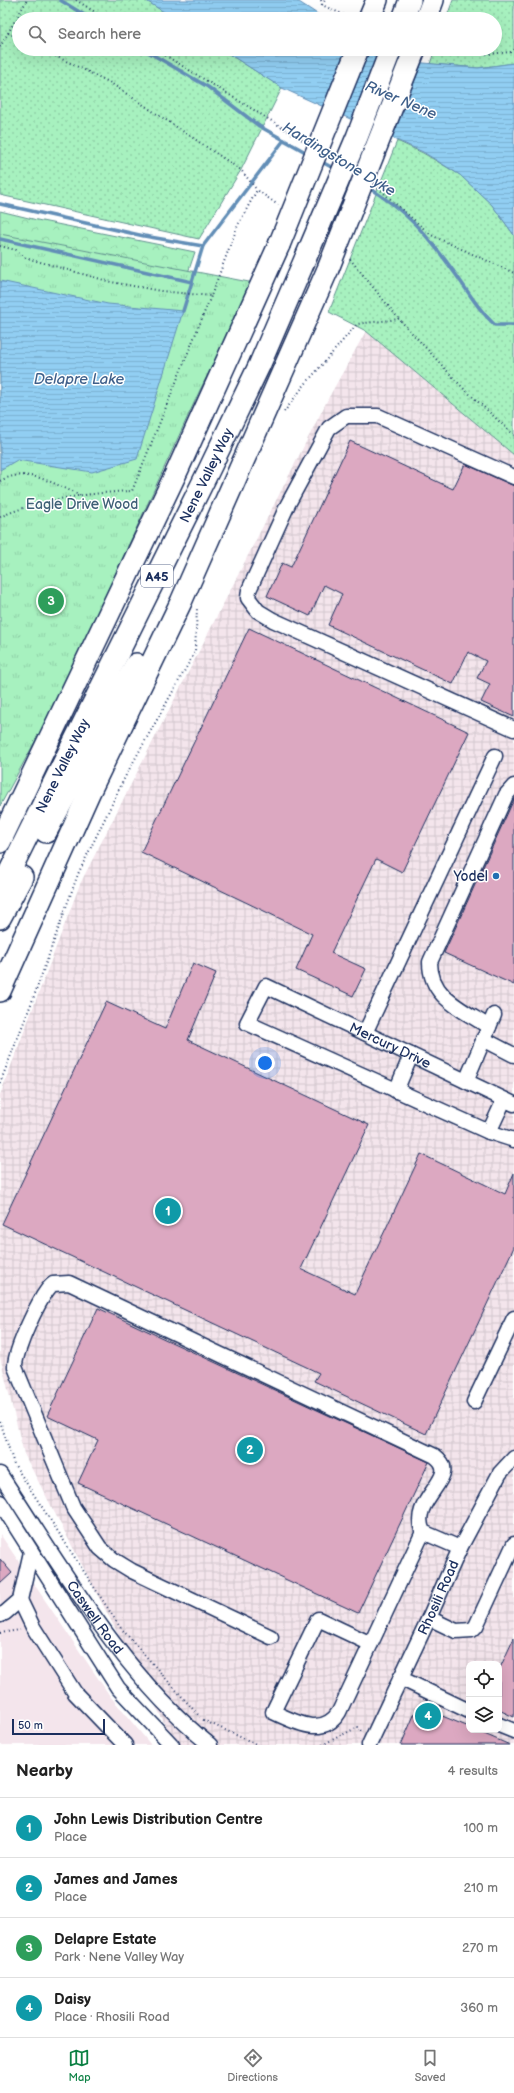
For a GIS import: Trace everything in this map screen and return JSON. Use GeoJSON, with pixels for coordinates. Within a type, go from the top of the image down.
{"type":"FeatureCollection","features":[{"type":"Feature","properties":{"kind":"highway"},"geometry":{"type":"LineString","coordinates":[[373,12],[377,0]]}},
{"type":"Feature","properties":{"kind":"highway","name":"Nene Valley Way"},"geometry":{"type":"LineString","coordinates":[[1,838],[73,693],[178,469],[279,245],[355,56]]}},
{"type":"Feature","properties":{"kind":"highway","name":"Nene Valley Way"},"geometry":{"type":"LineString","coordinates":[[0,891],[212,465],[259,366],[357,137],[388,56]]}},
{"type":"Feature","properties":{"kind":"highway"},"geometry":{"type":"LineString","coordinates":[[0,991],[89,793],[181,602],[328,269],[417,56]]}},
{"type":"Feature","properties":{"kind":"highway"},"geometry":{"type":"LineString","coordinates":[[0,918],[232,485]]}},
{"type":"Feature","properties":{"kind":"street"},"geometry":{"type":"LineString","coordinates":[[514,478],[378,416],[346,416],[329,428],[288,504],[249,590],[248,598],[258,611],[273,620],[514,729]]}},
{"type":"Feature","properties":{"kind":"street"},"geometry":{"type":"LineString","coordinates":[[365,1033],[495,756]]}},
{"type":"Feature","properties":{"kind":"street"},"geometry":{"type":"LineString","coordinates":[[514,786],[506,796],[430,962],[430,974],[440,995],[489,1027],[514,1055]]}},
{"type":"Feature","properties":{"kind":"street","name":"Mercury Drive"},"geometry":{"type":"LineString","coordinates":[[396,1091],[247,1023],[266,986],[509,1102]]}},
{"type":"Feature","properties":{"kind":"street"},"geometry":{"type":"LineString","coordinates":[[466,1081],[489,1027]]}},
{"type":"Feature","properties":{"kind":"street"},"geometry":{"type":"LineString","coordinates":[[411,1055],[396,1091],[489,1132],[514,1140]]}},
{"type":"Feature","properties":{"kind":"street"},"geometry":{"type":"LineString","coordinates":[[489,1132],[509,1102]]}},
{"type":"Feature","properties":{"kind":"street"},"geometry":{"type":"LineString","coordinates":[[271,1637],[122,1566],[103,1552],[72,1507],[15,1367],[16,1353],[49,1286],[58,1282],[69,1282],[435,1456],[444,1464],[445,1469],[440,1481],[431,1492],[422,1509],[420,1521],[423,1532],[371,1644],[339,1712],[332,1721],[318,1726],[304,1725],[273,1712],[318,1619],[371,1644]]}},
{"type":"Feature","properties":{"kind":"street"},"geometry":{"type":"LineString","coordinates":[[474,1402],[514,1318]]}},
{"type":"Feature","properties":{"kind":"street","name":"Rhosili Road"},"geometry":{"type":"LineString","coordinates":[[367,1744],[430,1618],[460,1548],[500,1473],[514,1458]]}},
{"type":"Feature","properties":{"kind":"street","name":"Caswell Road"},"geometry":{"type":"LineString","coordinates":[[0,1474],[104,1629],[140,1675],[192,1730],[210,1745]]}},
{"type":"Feature","properties":{"kind":"street","name":"Caswell Road"},"geometry":{"type":"LineString","coordinates":[[0,1502],[118,1688],[172,1745]]}},
{"type":"Feature","properties":{"kind":"street"},"geometry":{"type":"LineString","coordinates":[[423,1532],[460,1548]]}},
{"type":"Feature","properties":{"kind":"street"},"geometry":{"type":"LineString","coordinates":[[430,1618],[456,1631],[472,1630],[476,1626],[514,1544]]}},
{"type":"Feature","properties":{"kind":"street"},"geometry":{"type":"LineString","coordinates":[[0,1615],[5,1613],[20,1600],[31,1552]]}},
{"type":"Feature","properties":{"kind":"street"},"geometry":{"type":"LineString","coordinates":[[20,1600],[33,1628],[75,1693],[125,1745]]}},
{"type":"Feature","properties":{"kind":"street"},"geometry":{"type":"LineString","coordinates":[[400,1678],[466,1710]]}},
{"type":"Feature","properties":{"kind":"street"},"geometry":{"type":"LineString","coordinates":[[502,1726],[514,1731]]}},
{"type":"Feature","properties":{"kind":"path"},"geometry":{"type":"LineString","coordinates":[[20,12],[27,0]]}},
{"type":"Feature","properties":{"kind":"path"},"geometry":{"type":"LineString","coordinates":[[76,0],[95,12]]}},
{"type":"Feature","properties":{"kind":"path"},"geometry":{"type":"LineString","coordinates":[[320,0],[322,5],[338,12]]}},
{"type":"Feature","properties":{"kind":"path"},"geometry":{"type":"LineString","coordinates":[[322,5],[325,0]]}},
{"type":"Feature","properties":{"kind":"path"},"geometry":{"type":"LineString","coordinates":[[0,47],[12,26]]}},
{"type":"Feature","properties":{"kind":"path"},"geometry":{"type":"LineString","coordinates":[[8,33],[12,35]]}},
{"type":"Feature","properties":{"kind":"path"},"geometry":{"type":"LineString","coordinates":[[502,53],[511,52],[514,50]]}},
{"type":"Feature","properties":{"kind":"path"},"geometry":{"type":"LineString","coordinates":[[55,56],[115,87],[241,170],[258,190],[283,209]]}},
{"type":"Feature","properties":{"kind":"path"},"geometry":{"type":"LineString","coordinates":[[0,516],[39,504],[80,496],[104,492],[132,491],[211,296],[238,225],[258,190]]}},
{"type":"Feature","properties":{"kind":"path"},"geometry":{"type":"LineString","coordinates":[[0,246],[16,250],[26,258],[112,282],[161,291],[211,296]]}},
{"type":"Feature","properties":{"kind":"path"},"geometry":{"type":"LineString","coordinates":[[347,256],[353,261],[399,319],[462,387],[514,435]]}},
{"type":"Feature","properties":{"kind":"path"},"geometry":{"type":"LineString","coordinates":[[287,402],[281,416],[302,388],[357,324],[399,319]]}},
{"type":"Feature","properties":{"kind":"path"},"geometry":{"type":"LineString","coordinates":[[0,481],[9,476],[24,474],[51,482],[80,496]]}},
{"type":"Feature","properties":{"kind":"path"},"geometry":{"type":"LineString","coordinates":[[0,1083],[34,998],[78,874],[126,775],[196,652],[198,606]]}},
{"type":"Feature","properties":{"kind":"path"},"geometry":{"type":"LineString","coordinates":[[0,1420],[14,1464],[120,1627],[203,1721],[258,1745]]}},
{"type":"Feature","properties":{"kind":"path"},"geometry":{"type":"LineString","coordinates":[[0,1633],[33,1628]]}},
{"type":"Feature","properties":{"kind":"path"},"geometry":{"type":"LineString","coordinates":[[322,1745],[358,1727],[367,1744]]}},
{"type":"Feature","properties":{"kind":"shaded area"},"geometry":{"type":"Polygon","coordinates":[[[366,331],[514,455],[514,1745],[176,1745],[24,1454],[0,1357],[0,1095],[80,884],[329,397],[366,331]]]}},
{"type":"Feature","properties":{"kind":"shaded area"},"geometry":{"type":"Polygon","coordinates":[[[0,1534],[110,1696],[151,1745],[0,1745],[0,1534]]]}},
{"type":"Feature","properties":{"kind":"green space"},"geometry":{"type":"Polygon","coordinates":[[[0,0],[145,0],[164,12],[12,12],[12,56],[232,56],[282,88],[241,170],[199,239],[0,195],[0,0]]]}},
{"type":"Feature","properties":{"kind":"green space"},"geometry":{"type":"Polygon","coordinates":[[[453,0],[514,0],[514,63],[478,68],[430,64],[433,56],[502,56],[502,12],[449,12],[453,0]]]}},
{"type":"Feature","properties":{"kind":"green space"},"geometry":{"type":"Polygon","coordinates":[[[397,141],[423,153],[460,175],[492,205],[514,235],[514,455],[366,331],[329,312],[397,141]]]}},
{"type":"Feature","properties":{"kind":"green space"},"geometry":{"type":"Polygon","coordinates":[[[0,211],[195,252],[175,311],[0,281],[0,211]]]}},
{"type":"Feature","properties":{"kind":"green space","name":"Eagle Drive Wood"},"geometry":{"type":"Polygon","coordinates":[[[0,234],[254,283],[200,390],[55,705],[0,806],[0,234]]]}},
{"type":"Feature","properties":{"kind":"water"},"geometry":{"type":"Polygon","coordinates":[[[145,0],[296,0],[314,12],[164,12],[145,0]]]}},
{"type":"Feature","properties":{"kind":"water","name":"River Nene"},"geometry":{"type":"Polygon","coordinates":[[[232,56],[399,56],[413,62],[478,68],[514,63],[514,235],[492,205],[460,175],[423,152],[282,88],[232,56]]]}},
{"type":"Feature","properties":{"kind":"water","name":"Delapre Lake"},"geometry":{"type":"Polygon","coordinates":[[[0,281],[108,304],[183,311],[137,459],[92,472],[17,460],[0,470],[0,281]]]}},
{"type":"Feature","properties":{"kind":"building"},"geometry":{"type":"Polygon","coordinates":[[[350,441],[453,489],[465,464],[514,486],[514,717],[481,702],[490,684],[477,678],[486,661],[468,652],[453,684],[328,625],[342,594],[324,585],[310,616],[267,596],[282,563],[291,567],[350,441]]]}},
{"type":"Feature","properties":{"kind":"building"},"geometry":{"type":"Polygon","coordinates":[[[249,628],[469,732],[402,872],[376,859],[331,953],[366,969],[353,996],[296,970],[312,934],[141,852],[249,628]]]}},
{"type":"Feature","properties":{"kind":"building","name":"Yodel"},"geometry":{"type":"Polygon","coordinates":[[[514,799],[514,985],[444,953],[514,799]]]}},
{"type":"Feature","properties":{"kind":"building"},"geometry":{"type":"Polygon","coordinates":[[[193,963],[216,973],[188,1040],[369,1125],[301,1269],[355,1294],[421,1154],[505,1194],[514,1173],[514,1247],[426,1434],[314,1381],[319,1373],[2,1224],[106,1002],[165,1029],[193,963]]]}},
{"type":"Feature","properties":{"kind":"building"},"geometry":{"type":"Polygon","coordinates":[[[98,1308],[429,1462],[358,1613],[78,1483],[98,1440],[47,1416],[98,1308]]]}},
{"type":"Feature","properties":{"kind":"building"},"geometry":{"type":"Polygon","coordinates":[[[0,1559],[12,1573],[0,1584],[0,1559]]]}},
{"type":"Feature","properties":{"kind":"building"},"geometry":{"type":"Polygon","coordinates":[[[514,1638],[514,1717],[502,1711],[502,1664],[514,1638]]]}},
{"type":"Feature","properties":{"kind":"building"},"geometry":{"type":"Polygon","coordinates":[[[418,1706],[466,1726],[466,1733],[482,1733],[510,1745],[401,1745],[418,1706]]]}},
{"type":"Feature","properties":{"kind":"waterway","name":"Hardingstone Dyke"},"geometry":{"type":"LineString","coordinates":[[60,0],[80,12]]}},
{"type":"Feature","properties":{"kind":"waterway","name":"Hardingstone Dyke"},"geometry":{"type":"LineString","coordinates":[[155,56],[208,87],[259,126],[309,154]]}},
{"type":"Feature","properties":{"kind":"waterway"},"geometry":{"type":"LineString","coordinates":[[183,311],[203,246],[284,140]]}},
{"type":"Feature","properties":{"kind":"waterway","name":"Hardingstone Dyke"},"geometry":{"type":"LineString","coordinates":[[320,161],[335,169]]}},
{"type":"Feature","properties":{"kind":"waterway","name":"Hardingstone Dyke"},"geometry":{"type":"LineString","coordinates":[[367,187],[393,204],[426,236],[445,259],[478,307],[495,325],[514,325]]}},
{"type":"Feature","properties":{"kind":"waterway"},"geometry":{"type":"LineString","coordinates":[[0,204],[144,236],[203,246]]}},
{"type":"Feature","properties":{"kind":"waterway"},"geometry":{"type":"LineString","coordinates":[[0,239],[192,282]]}},
{"type":"Feature","properties":{"kind":"place","name":"Delapre Estate"},"geometry":{"type":"Point","coordinates":[51,601]}},
{"type":"Feature","properties":{"kind":"place","name":"Yodel"},"geometry":{"type":"Point","coordinates":[496,876]}},
{"type":"Feature","properties":{"kind":"place","name":"John Lewis Distribution Centre"},"geometry":{"type":"Point","coordinates":[168,1211]}},
{"type":"Feature","properties":{"kind":"place","name":"James and James"},"geometry":{"type":"Point","coordinates":[250,1450]}},
{"type":"Feature","properties":{"kind":"place","name":"Daisy"},"geometry":{"type":"Point","coordinates":[428,1716]}}]}
